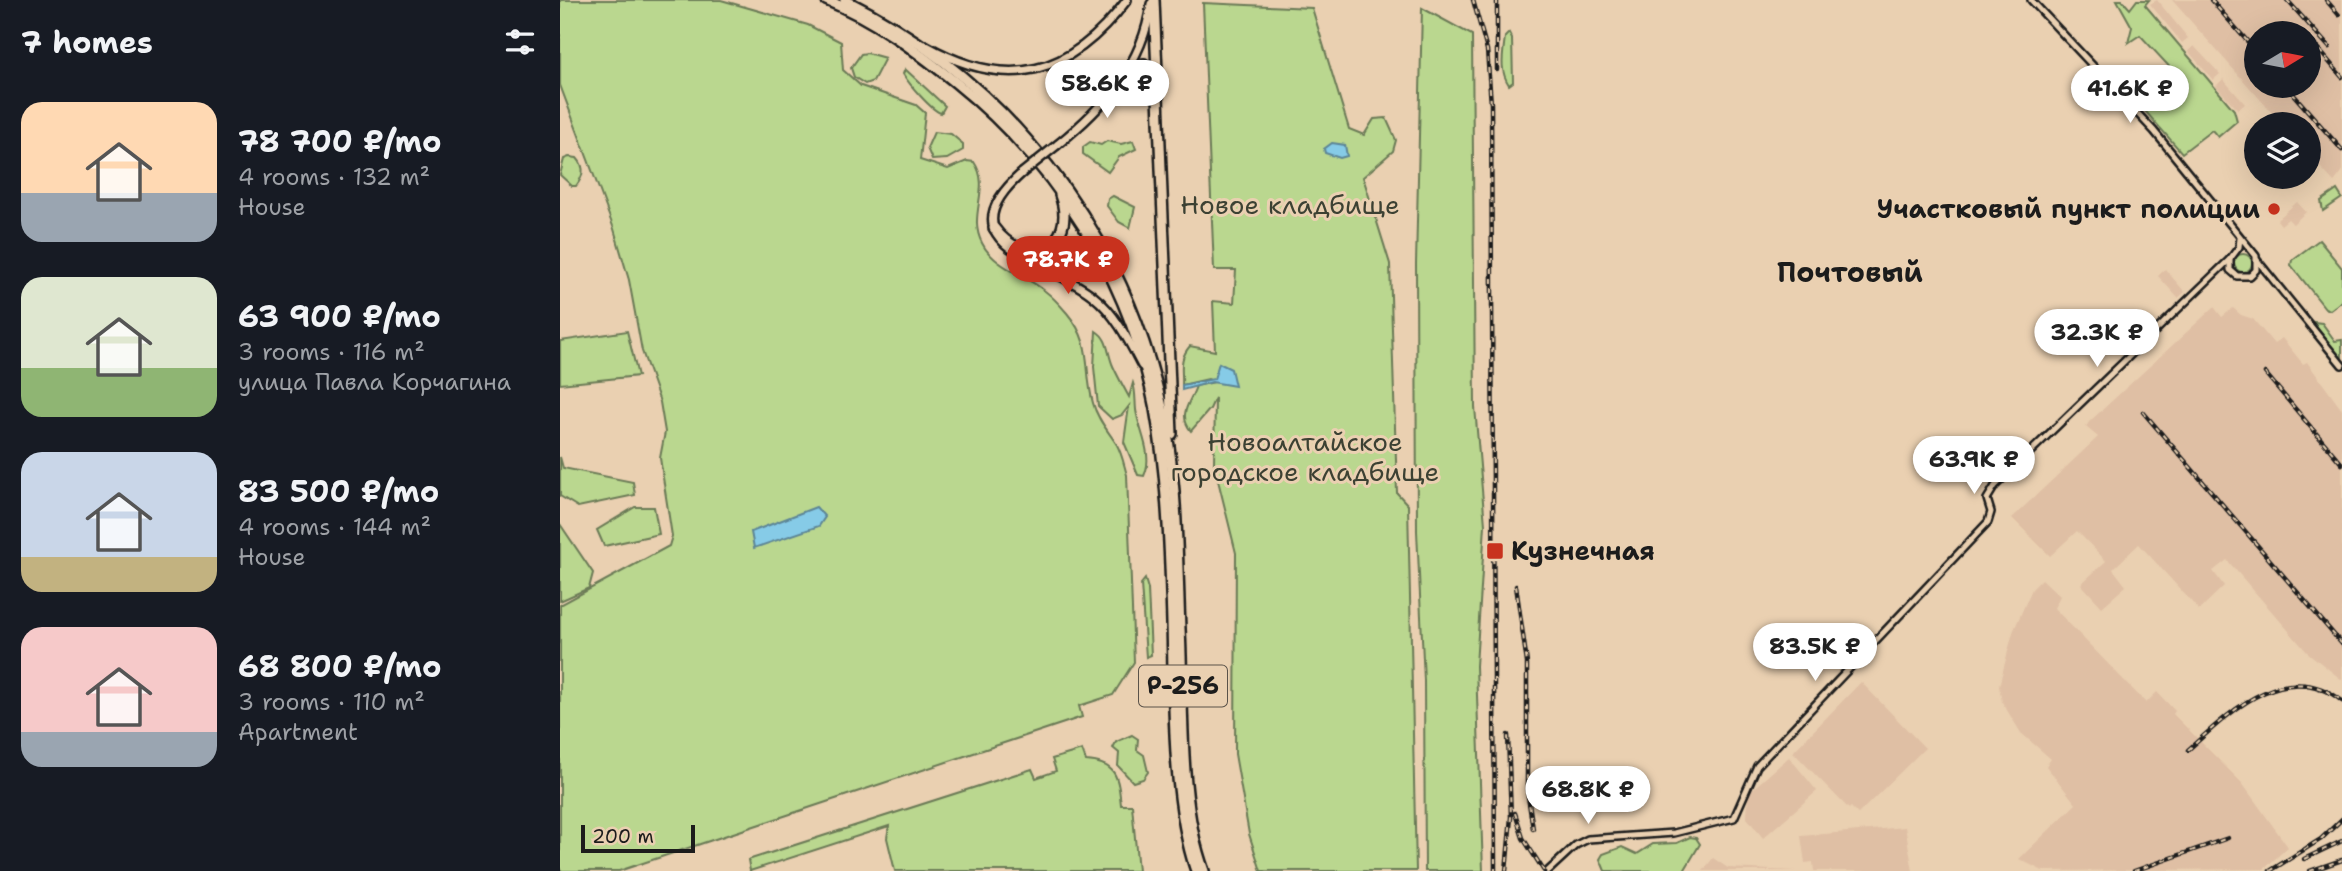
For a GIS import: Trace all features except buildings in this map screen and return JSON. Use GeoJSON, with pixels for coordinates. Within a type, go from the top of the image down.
{"type":"FeatureCollection","features":[{"type":"Feature","properties":{"kind":"highway"},"geometry":{"type":"LineString","coordinates":[[826,0],[890,34],[952,80],[1013,136],[1055,184],[1089,234],[1113,281],[1147,376],[1160,437],[1171,517]]}},
{"type":"Feature","properties":{"kind":"highway"},"geometry":{"type":"LineString","coordinates":[[845,0],[894,27],[973,87],[1019,131],[1061,179],[1095,230],[1132,306],[1154,374],[1167,436],[1171,517]]}},
{"type":"Feature","properties":{"kind":"highway"},"geometry":{"type":"LineString","coordinates":[[1153,0],[1158,83],[1171,517]]}},
{"type":"Feature","properties":{"kind":"highway"},"geometry":{"type":"LineString","coordinates":[[1128,69],[1144,64],[1154,72],[1158,83]]}},
{"type":"Feature","properties":{"kind":"highway"},"geometry":{"type":"LineString","coordinates":[[994,228],[1001,238],[1016,248],[1034,251],[1048,246],[1058,237],[1064,225],[1064,208],[1055,184]]}},
{"type":"Feature","properties":{"kind":"highway","name":"Р-256"},"geometry":{"type":"LineString","coordinates":[[1171,517],[1181,797],[1196,871]]}},
{"type":"Feature","properties":{"kind":"highway","name":"Р-256"},"geometry":{"type":"LineString","coordinates":[[1171,517],[1188,792],[1194,837],[1204,871]]}},
{"type":"Feature","properties":{"kind":"main road"},"geometry":{"type":"LineString","coordinates":[[894,27],[969,66],[996,71],[1024,70],[1063,60],[1083,48],[1127,0]]}},
{"type":"Feature","properties":{"kind":"main road"},"geometry":{"type":"LineString","coordinates":[[1147,376],[1123,332],[1101,303],[1084,289],[1007,249],[994,228],[997,200],[1021,173],[1100,107],[1128,69],[1145,31],[1153,0]]}},
{"type":"Feature","properties":{"kind":"street"},"geometry":{"type":"LineString","coordinates":[[2031,0],[2154,131],[2342,365]]}},
{"type":"Feature","properties":{"kind":"street"},"geometry":{"type":"LineString","coordinates":[[1549,870],[1576,845],[1588,839],[1674,833],[1722,824],[1734,818],[1757,766],[1984,527],[1990,518],[1987,499],[1995,486],[2230,259],[2237,251],[2240,238]]}},
{"type":"Feature","properties":{"kind":"street"},"geometry":{"type":"LineString","coordinates":[[2237,251],[2250,251]]}},
{"type":"Feature","properties":{"kind":"street"},"geometry":{"type":"LineString","coordinates":[[2230,259],[2231,270]]}},
{"type":"Feature","properties":{"kind":"street"},"geometry":{"type":"LineString","coordinates":[[2253,274],[2257,260]]}},
{"type":"Feature","properties":{"kind":"street"},"geometry":{"type":"LineString","coordinates":[[2217,271],[2231,270],[2241,278],[2263,269]]}},
{"type":"Feature","properties":{"kind":"shaded area"},"geometry":{"type":"Polygon","coordinates":[[[2157,0],[2188,38],[2182,43],[2150,4],[2157,0]]]}},
{"type":"Feature","properties":{"kind":"shaded area"},"geometry":{"type":"Polygon","coordinates":[[[2172,0],[2342,0],[2342,172],[2334,182],[2321,168],[2321,112],[2271,112],[2259,98],[2321,98],[2321,21],[2244,21],[2244,81],[2172,0]]]}},
{"type":"Feature","properties":{"kind":"shaded area"},"geometry":{"type":"Polygon","coordinates":[[[2194,46],[2220,74],[2213,80],[2188,51],[2194,46]]]}},
{"type":"Feature","properties":{"kind":"shaded area"},"geometry":{"type":"Polygon","coordinates":[[[2223,79],[2245,104],[2238,110],[2216,86],[2223,79]]]}},
{"type":"Feature","properties":{"kind":"shaded area"},"geometry":{"type":"Polygon","coordinates":[[[2297,202],[2306,212],[2293,224],[2288,219],[2281,225],[2277,220],[2297,202]]]}},
{"type":"Feature","properties":{"kind":"shaded area"},"geometry":{"type":"Polygon","coordinates":[[[2165,269],[2185,292],[2178,298],[2158,276],[2165,269]]]}},
{"type":"Feature","properties":{"kind":"shaded area"},"geometry":{"type":"Polygon","coordinates":[[[2214,307],[2222,317],[2233,308],[2241,315],[2253,319],[2274,344],[2282,338],[2303,364],[2307,362],[2342,410],[2342,680],[2307,652],[2227,560],[2213,571],[2224,586],[2199,610],[2139,544],[2113,569],[2126,586],[2102,607],[2081,584],[2106,561],[2077,531],[2050,556],[2012,518],[2098,437],[2086,427],[2089,422],[2214,307]]]}},
{"type":"Feature","properties":{"kind":"shaded area"},"geometry":{"type":"Polygon","coordinates":[[[2042,579],[2060,596],[2054,608],[2146,703],[2157,692],[2175,711],[2173,714],[2242,783],[2288,847],[2264,869],[2043,871],[2019,859],[2076,804],[2046,766],[2051,759],[2021,733],[2002,702],[1999,686],[2013,632],[2032,589],[2042,579]]]}},
{"type":"Feature","properties":{"kind":"shaded area"},"geometry":{"type":"Polygon","coordinates":[[[1861,682],[1925,748],[1858,814],[1851,807],[1849,809],[1793,752],[1861,682]]]}},
{"type":"Feature","properties":{"kind":"shaded area"},"geometry":{"type":"Polygon","coordinates":[[[1789,757],[1817,791],[1763,838],[1747,818],[1748,793],[1789,757]]]}},
{"type":"Feature","properties":{"kind":"shaded area"},"geometry":{"type":"Polygon","coordinates":[[[1905,827],[1913,871],[1814,871],[1813,862],[1805,863],[1801,836],[1905,827]]]}},
{"type":"Feature","properties":{"kind":"shaded area"},"geometry":{"type":"Polygon","coordinates":[[[1713,858],[1728,868],[1796,871],[1703,871],[1713,858]]]}},
{"type":"Feature","properties":{"kind":"green space"},"geometry":{"type":"Polygon","coordinates":[[[560,0],[721,0],[808,25],[841,42],[843,70],[861,86],[916,105],[925,113],[920,160],[948,169],[967,161],[974,162],[981,182],[977,222],[982,243],[1002,265],[1048,293],[1075,325],[1084,346],[1095,409],[1119,448],[1127,475],[1134,662],[1113,695],[1079,706],[1082,717],[619,871],[560,871],[560,605],[669,546],[672,536],[660,458],[665,432],[660,402],[642,351],[629,280],[614,229],[560,85],[560,0]]]}},
{"type":"Feature","properties":{"kind":"green space"},"geometry":{"type":"Polygon","coordinates":[[[2117,0],[2122,0],[2130,9],[2137,0],[2149,0],[2145,5],[2234,110],[2237,121],[2218,137],[2212,130],[2182,153],[2139,104],[2178,76],[2140,35],[2128,43],[2132,27],[2117,0]]]}},
{"type":"Feature","properties":{"kind":"green space","name":"Новоалтайское городское кладбище"},"geometry":{"type":"Polygon","coordinates":[[[1203,3],[1312,8],[1349,129],[1364,135],[1374,119],[1386,118],[1396,140],[1393,151],[1363,177],[1390,264],[1397,493],[1408,505],[1416,871],[1261,871],[1249,834],[1235,754],[1236,553],[1214,464],[1215,398],[1210,409],[1191,431],[1185,419],[1186,408],[1196,386],[1215,382],[1208,379],[1182,385],[1182,360],[1190,346],[1215,351],[1213,301],[1234,303],[1236,270],[1214,270],[1203,3]]]}},
{"type":"Feature","properties":{"kind":"green space"},"geometry":{"type":"Polygon","coordinates":[[[1422,8],[1472,35],[1475,407],[1485,525],[1476,666],[1483,871],[1425,871],[1424,681],[1417,531],[1416,264],[1422,8]]]}},
{"type":"Feature","properties":{"kind":"green space"},"geometry":{"type":"Polygon","coordinates":[[[1509,33],[1512,39],[1513,82],[1509,85],[1502,62],[1505,37],[1509,33]]]}},
{"type":"Feature","properties":{"kind":"green space"},"geometry":{"type":"Polygon","coordinates":[[[861,54],[885,58],[873,81],[865,84],[854,77],[851,68],[861,54]]]}},
{"type":"Feature","properties":{"kind":"green space"},"geometry":{"type":"Polygon","coordinates":[[[905,69],[945,106],[941,113],[910,84],[903,74],[905,69]]]}},
{"type":"Feature","properties":{"kind":"green space"},"geometry":{"type":"Polygon","coordinates":[[[934,132],[951,134],[963,144],[963,150],[947,159],[932,160],[927,148],[934,132]]]}},
{"type":"Feature","properties":{"kind":"green space"},"geometry":{"type":"Polygon","coordinates":[[[1107,141],[1121,144],[1133,141],[1136,149],[1119,157],[1108,172],[1083,154],[1083,147],[1090,142],[1101,145],[1107,141]]]}},
{"type":"Feature","properties":{"kind":"green space"},"geometry":{"type":"Polygon","coordinates":[[[577,158],[582,169],[582,176],[576,186],[572,186],[560,175],[564,159],[577,158]]]}},
{"type":"Feature","properties":{"kind":"green space"},"geometry":{"type":"Polygon","coordinates":[[[2337,190],[2342,198],[2323,211],[2321,201],[2337,190]]]}},
{"type":"Feature","properties":{"kind":"green space"},"geometry":{"type":"Polygon","coordinates":[[[1113,196],[1135,207],[1130,228],[1119,222],[1107,206],[1108,199],[1113,196]]]}},
{"type":"Feature","properties":{"kind":"green space"},"geometry":{"type":"Polygon","coordinates":[[[2319,240],[2342,268],[2342,301],[2330,310],[2325,308],[2291,265],[2292,260],[2319,240]]]}},
{"type":"Feature","properties":{"kind":"green space"},"geometry":{"type":"Polygon","coordinates":[[[2239,254],[2247,254],[2252,263],[2250,270],[2239,272],[2234,267],[2234,259],[2239,254]]]}},
{"type":"Feature","properties":{"kind":"green space"},"geometry":{"type":"Polygon","coordinates":[[[2314,322],[2322,323],[2335,341],[2342,340],[2342,358],[2324,341],[2314,322]]]}},
{"type":"Feature","properties":{"kind":"green space"},"geometry":{"type":"Polygon","coordinates":[[[627,331],[638,376],[560,384],[560,341],[627,331]]]}},
{"type":"Feature","properties":{"kind":"green space"},"geometry":{"type":"Polygon","coordinates":[[[1096,331],[1106,342],[1113,366],[1129,397],[1133,383],[1136,410],[1147,451],[1144,476],[1138,475],[1124,442],[1129,406],[1122,415],[1112,419],[1098,406],[1094,367],[1096,331]]]}},
{"type":"Feature","properties":{"kind":"green space"},"geometry":{"type":"Polygon","coordinates":[[[560,457],[563,468],[633,482],[635,495],[578,507],[560,496],[560,457]]]}},
{"type":"Feature","properties":{"kind":"green space"},"geometry":{"type":"Polygon","coordinates":[[[635,507],[654,507],[659,534],[604,546],[597,530],[635,507]]]}},
{"type":"Feature","properties":{"kind":"green space"},"geometry":{"type":"Polygon","coordinates":[[[560,524],[593,573],[589,588],[560,601],[560,524]]]}},
{"type":"Feature","properties":{"kind":"green space"},"geometry":{"type":"Polygon","coordinates":[[[1145,579],[1148,589],[1151,655],[1146,657],[1141,584],[1145,579]]]}},
{"type":"Feature","properties":{"kind":"green space"},"geometry":{"type":"Polygon","coordinates":[[[1132,735],[1138,739],[1137,750],[1144,755],[1148,772],[1143,779],[1133,782],[1118,766],[1119,753],[1113,748],[1116,742],[1132,735]]]}},
{"type":"Feature","properties":{"kind":"green space"},"geometry":{"type":"Polygon","coordinates":[[[1082,750],[1086,761],[1110,768],[1117,779],[1121,805],[1132,805],[1138,871],[895,871],[887,838],[889,826],[750,871],[748,860],[1032,769],[1036,778],[1056,771],[1052,759],[1082,750]]]}},
{"type":"Feature","properties":{"kind":"green space"},"geometry":{"type":"Polygon","coordinates":[[[1690,837],[1696,838],[1700,844],[1684,871],[1605,871],[1600,859],[1603,854],[1622,847],[1637,854],[1653,844],[1677,843],[1690,837]]]}},
{"type":"Feature","properties":{"kind":"water"},"geometry":{"type":"Polygon","coordinates":[[[1332,143],[1345,145],[1347,156],[1340,158],[1325,153],[1324,149],[1332,143]]]}},
{"type":"Feature","properties":{"kind":"water"},"geometry":{"type":"Polygon","coordinates":[[[1219,363],[1231,369],[1235,386],[1212,382],[1182,390],[1182,385],[1214,379],[1219,363]]]}},
{"type":"Feature","properties":{"kind":"water"},"geometry":{"type":"Polygon","coordinates":[[[816,507],[825,517],[819,526],[754,548],[751,532],[816,507]]]}},
{"type":"Feature","properties":{"kind":"railway"},"geometry":{"type":"LineString","coordinates":[[1473,0],[1487,50],[1491,104],[1495,871]]}},
{"type":"Feature","properties":{"kind":"railway"},"geometry":{"type":"LineString","coordinates":[[1497,0],[1497,70]]}},
{"type":"Feature","properties":{"kind":"railway"},"geometry":{"type":"LineString","coordinates":[[2211,0],[2244,37]]}},
{"type":"Feature","properties":{"kind":"railway"},"geometry":{"type":"LineString","coordinates":[[2287,0],[2329,47]]}},
{"type":"Feature","properties":{"kind":"railway"},"geometry":{"type":"LineString","coordinates":[[2326,0],[2339,15]]}},
{"type":"Feature","properties":{"kind":"railway"},"geometry":{"type":"LineString","coordinates":[[2321,52],[2342,77]]}},
{"type":"Feature","properties":{"kind":"railway"},"geometry":{"type":"LineString","coordinates":[[2296,98],[2342,150]]}},
{"type":"Feature","properties":{"kind":"railway"},"geometry":{"type":"LineString","coordinates":[[2265,373],[2342,464]]}},
{"type":"Feature","properties":{"kind":"railway"},"geometry":{"type":"LineString","coordinates":[[2143,412],[2342,644]]}},
{"type":"Feature","properties":{"kind":"railway"},"geometry":{"type":"LineString","coordinates":[[1516,586],[1527,663],[1527,790],[1533,829]]}},
{"type":"Feature","properties":{"kind":"railway"},"geometry":{"type":"LineString","coordinates":[[2188,750],[2240,706],[2279,687],[2300,684],[2321,689],[2342,701]]}},
{"type":"Feature","properties":{"kind":"railway"},"geometry":{"type":"LineString","coordinates":[[1506,871],[1511,817],[1508,735]]}},
{"type":"Feature","properties":{"kind":"railway"},"geometry":{"type":"LineString","coordinates":[[1515,813],[1523,838],[1544,871]]}},
{"type":"Feature","properties":{"kind":"railway"},"geometry":{"type":"LineString","coordinates":[[2270,871],[2321,839],[2342,819]]}},
{"type":"Feature","properties":{"kind":"railway"},"geometry":{"type":"LineString","coordinates":[[2134,871],[2228,838]]}},
{"type":"Feature","properties":{"kind":"railway"},"geometry":{"type":"LineString","coordinates":[[2304,859],[2342,841]]}},
{"type":"Feature","properties":{"kind":"railway"},"geometry":{"type":"LineString","coordinates":[[2310,871],[2342,860]]}},
{"type":"Feature","properties":{"kind":"place","name":"Участковый пункт полиции"},"geometry":{"type":"Point","coordinates":[2274,209]}},
{"type":"Feature","properties":{"kind":"place","name":"Кузнечная"},"geometry":{"type":"Point","coordinates":[1495,551]}},
{"type":"Feature","properties":{"kind":"district","name":"Почтовый"},"geometry":{"type":"Point","coordinates":[1850,272]}},
{"type":"Feature","properties":{"kind":"park label","name":"Новое кладбище"},"geometry":{"type":"Point","coordinates":[1290,205]}}]}
